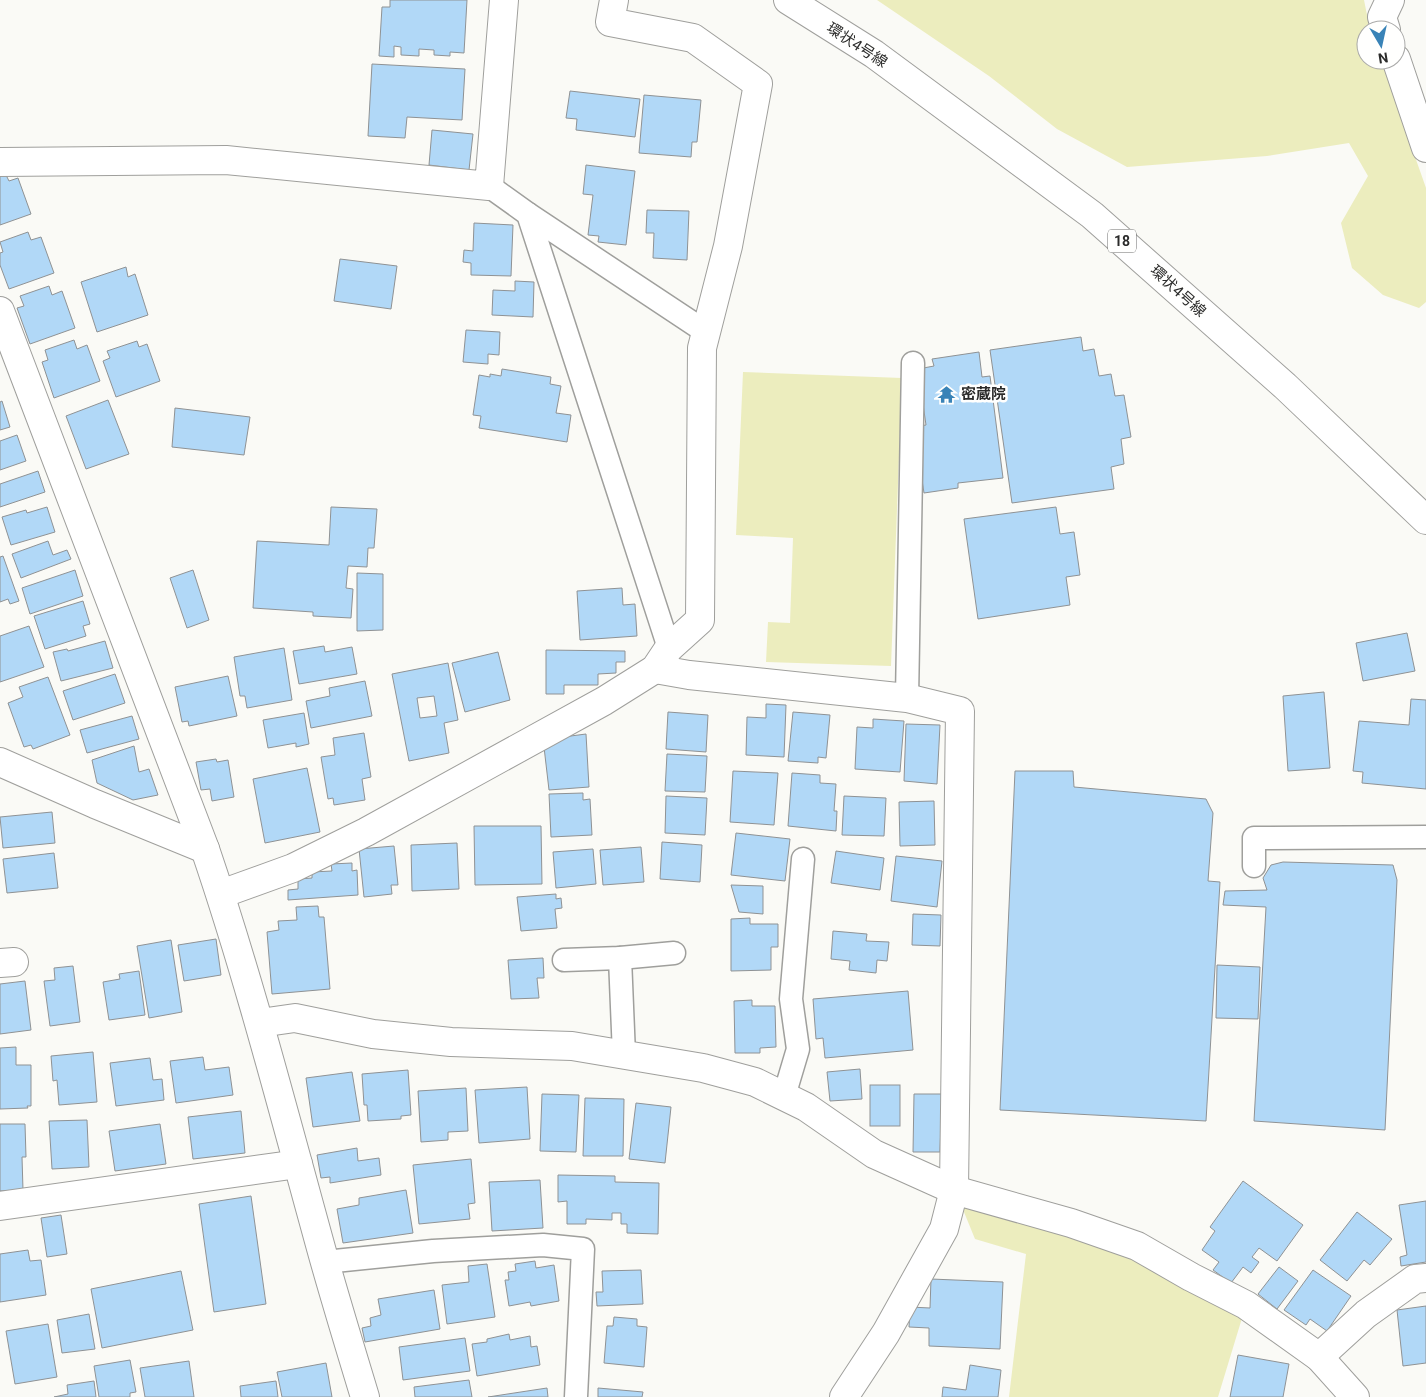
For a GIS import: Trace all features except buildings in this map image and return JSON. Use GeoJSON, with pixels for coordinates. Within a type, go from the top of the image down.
{"type":"FeatureCollection","features":[{"type":"Feature","properties":{"kind":"street"},"geometry":{"type":"LineString","coordinates":[[0,162],[226,160],[489,186],[504,0]]}},
{"type":"Feature","properties":{"kind":"street"},"geometry":{"type":"LineString","coordinates":[[220,894],[293,868],[366,832],[604,701],[662,658],[700,620],[702,348],[728,246],[758,84],[693,38],[610,22],[614,0]]}},
{"type":"Feature","properties":{"kind":"street","name":"環状4号線"},"geometry":{"type":"LineString","coordinates":[[788,0],[874,54],[1092,215],[1285,386],[1426,520]]}},
{"type":"Feature","properties":{"kind":"street"},"geometry":{"type":"LineString","coordinates":[[1383,20],[1382,17],[1390,0]]}},
{"type":"Feature","properties":{"kind":"street"},"geometry":{"type":"LineString","coordinates":[[1400,70],[1426,148]]}},
{"type":"Feature","properties":{"kind":"street"},"geometry":{"type":"LineString","coordinates":[[0,311],[205,849],[260,1023],[325,1262],[365,1397]]}},
{"type":"Feature","properties":{"kind":"street"},"geometry":{"type":"LineString","coordinates":[[662,658],[689,674],[907,698],[960,711],[954,1190],[944,1229],[886,1333],[844,1397]]}},
{"type":"Feature","properties":{"kind":"street"},"geometry":{"type":"LineString","coordinates":[[2,758],[95,804],[205,849]]}},
{"type":"Feature","properties":{"kind":"street"},"geometry":{"type":"LineString","coordinates":[[260,1023],[295,1018],[383,1035],[451,1042],[572,1046],[703,1068],[755,1082],[806,1107],[874,1154],[954,1190],[1072,1223],[1137,1246],[1191,1277],[1246,1305],[1319,1356],[1355,1397]]}},
{"type":"Feature","properties":{"kind":"street"},"geometry":{"type":"LineString","coordinates":[[0,1206],[298,1164]]}},
{"type":"Feature","properties":{"kind":"street"},"geometry":{"type":"LineString","coordinates":[[1319,1356],[1366,1314],[1415,1279],[1426,1278]]}},
{"type":"Feature","properties":{"kind":"lane"},"geometry":{"type":"LineString","coordinates":[[489,186],[706,332]]}},
{"type":"Feature","properties":{"kind":"lane"},"geometry":{"type":"LineString","coordinates":[[528,214],[662,658]]}},
{"type":"Feature","properties":{"kind":"lane"},"geometry":{"type":"LineString","coordinates":[[907,698],[913,363]]}},
{"type":"Feature","properties":{"kind":"lane"},"geometry":{"type":"LineString","coordinates":[[1254,866],[1254,838],[1426,837]]}},
{"type":"Feature","properties":{"kind":"lane"},"geometry":{"type":"LineString","coordinates":[[784,1096],[798,1049],[791,999],[803,859]]}},
{"type":"Feature","properties":{"kind":"lane"},"geometry":{"type":"LineString","coordinates":[[564,960],[620,958],[674,953]]}},
{"type":"Feature","properties":{"kind":"lane"},"geometry":{"type":"LineString","coordinates":[[620,958],[624,1055]]}},
{"type":"Feature","properties":{"kind":"lane"},"geometry":{"type":"LineString","coordinates":[[325,1262],[433,1251],[543,1244],[583,1249],[576,1397]]}},
{"type":"Feature","properties":{"kind":"green space"},"geometry":{"type":"Polygon","coordinates":[[[877,0],[1364,0],[1368,20],[1356,20],[1356,70],[1385,70],[1426,188],[1426,302],[1419,308],[1383,295],[1352,268],[1341,223],[1368,176],[1349,143],[1267,156],[1127,167],[1057,129],[989,76],[877,0]]]}},
{"type":"Feature","properties":{"kind":"green space"},"geometry":{"type":"Polygon","coordinates":[[[743,372],[902,378],[891,666],[766,662],[768,622],[790,623],[793,538],[736,535],[743,372]]]}},
{"type":"Feature","properties":{"kind":"green space"},"geometry":{"type":"Polygon","coordinates":[[[955,1190],[1001,1204],[1246,1305],[1218,1397],[1009,1397],[1026,1254],[975,1239],[955,1190]]]}},
{"type":"Feature","properties":{"kind":"place","name":"密蔵院"},"geometry":{"type":"Point","coordinates":[947,394]}}]}
